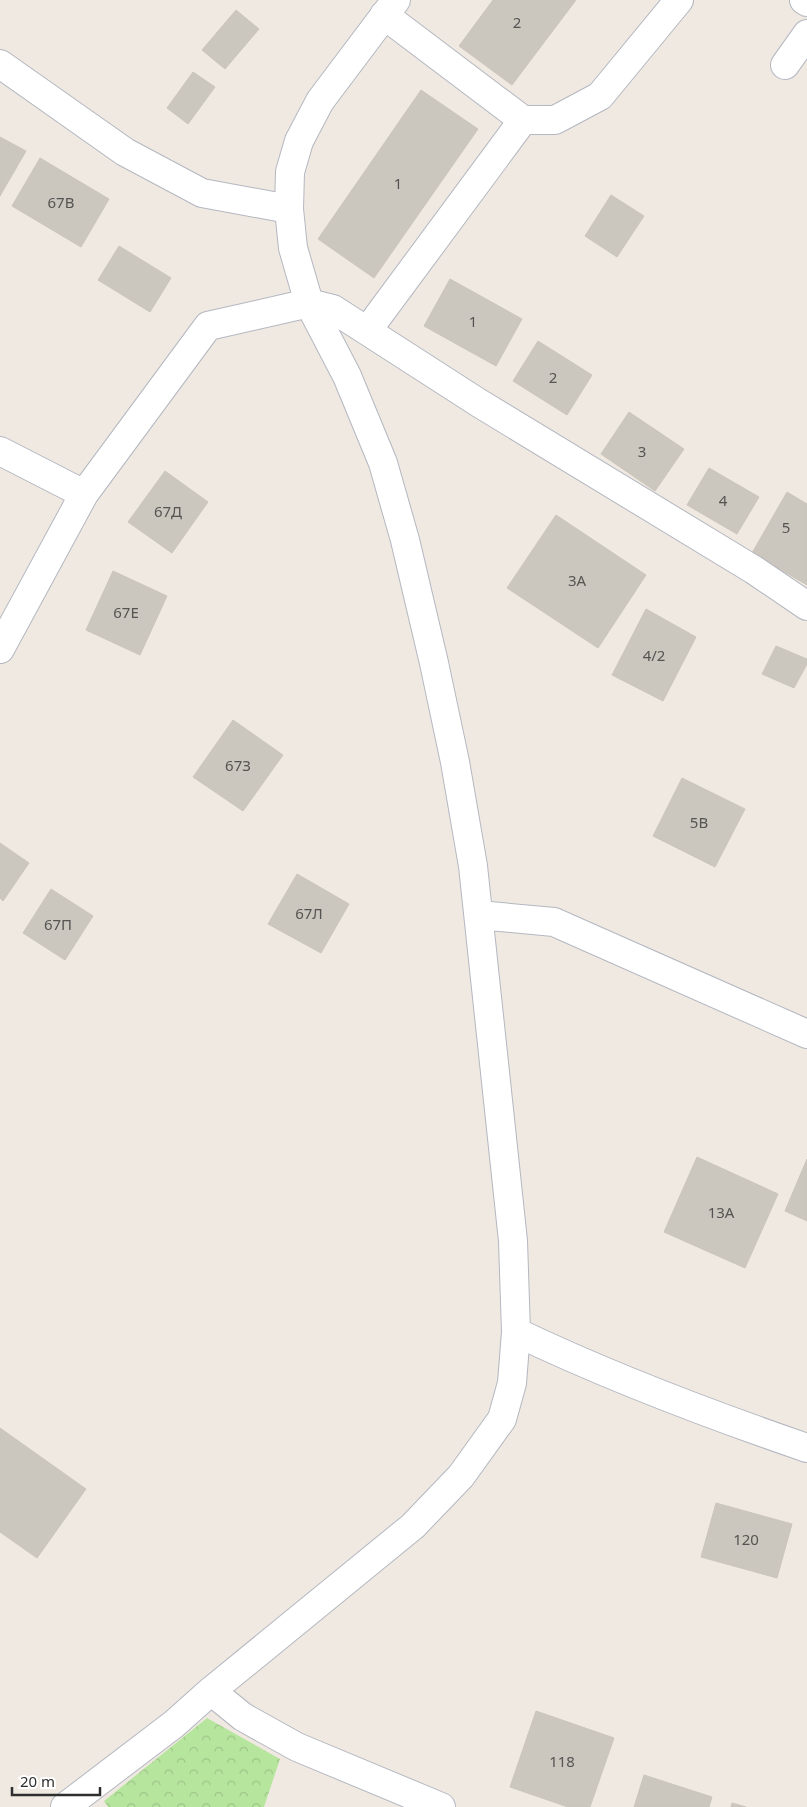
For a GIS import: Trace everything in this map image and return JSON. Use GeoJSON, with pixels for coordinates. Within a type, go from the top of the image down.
{"type":"FeatureCollection","features":[{"type":"Feature","properties":{"kind":"street"},"geometry":{"type":"LineString","coordinates":[[75,1804],[414,1526],[462,1476],[502,1419],[512,1383],[516,1332],[513,1241],[473,866],[455,762],[434,663],[383,463],[347,376],[309,303],[293,248],[289,209],[290,172],[298,141],[320,101],[390,7],[523,120],[555,120],[600,96],[679,0]]}},
{"type":"Feature","properties":{"kind":"street"},"geometry":{"type":"LineString","coordinates":[[785,64],[807,34]]}},
{"type":"Feature","properties":{"kind":"street"},"geometry":{"type":"LineString","coordinates":[[0,64],[125,152],[202,193],[289,209]]}},
{"type":"Feature","properties":{"kind":"street"},"geometry":{"type":"LineString","coordinates":[[367,331],[523,120]]}},
{"type":"Feature","properties":{"kind":"street"},"geometry":{"type":"LineString","coordinates":[[0,649],[84,494],[208,326],[309,303],[333,309],[479,403],[754,570],[807,606]]}},
{"type":"Feature","properties":{"kind":"street"},"geometry":{"type":"LineString","coordinates":[[0,451],[84,494]]}},
{"type":"Feature","properties":{"kind":"street"},"geometry":{"type":"LineString","coordinates":[[478,915],[554,922],[807,1034]]}},
{"type":"Feature","properties":{"kind":"street"},"geometry":{"type":"LineString","coordinates":[[516,1332],[708,1414],[807,1448]]}},
{"type":"Feature","properties":{"kind":"street"},"geometry":{"type":"LineString","coordinates":[[211,1691],[243,1717],[297,1747],[442,1807]]}},
{"type":"Feature","properties":{"kind":"green space"},"geometry":{"type":"Polygon","coordinates":[[[207,1718],[280,1759],[264,1807],[108,1807],[104,1801],[207,1718]]]}},
{"type":"Feature","properties":{"kind":"building"},"geometry":{"type":"Polygon","coordinates":[[[493,0],[576,0],[512,85],[459,46],[493,0]]]}},
{"type":"Feature","properties":{"kind":"building"},"geometry":{"type":"Polygon","coordinates":[[[236,10],[259,29],[225,69],[202,50],[236,10]]]}},
{"type":"Feature","properties":{"kind":"building"},"geometry":{"type":"Polygon","coordinates":[[[193,72],[215,87],[188,124],[167,108],[193,72]]]}},
{"type":"Feature","properties":{"kind":"building"},"geometry":{"type":"Polygon","coordinates":[[[421,90],[478,129],[374,278],[318,239],[421,90]]]}},
{"type":"Feature","properties":{"kind":"building"},"geometry":{"type":"Polygon","coordinates":[[[0,137],[26,151],[0,196],[0,137]]]}},
{"type":"Feature","properties":{"kind":"building"},"geometry":{"type":"Polygon","coordinates":[[[40,158],[109,199],[81,247],[12,206],[40,158]]]}},
{"type":"Feature","properties":{"kind":"building"},"geometry":{"type":"Polygon","coordinates":[[[611,195],[644,216],[617,257],[585,236],[611,195]]]}},
{"type":"Feature","properties":{"kind":"building"},"geometry":{"type":"Polygon","coordinates":[[[119,246],[171,278],[150,312],[98,280],[119,246]]]}},
{"type":"Feature","properties":{"kind":"building"},"geometry":{"type":"Polygon","coordinates":[[[450,279],[522,319],[496,366],[424,326],[450,279]]]}},
{"type":"Feature","properties":{"kind":"building"},"geometry":{"type":"Polygon","coordinates":[[[538,341],[592,375],[567,415],[513,381],[538,341]]]}},
{"type":"Feature","properties":{"kind":"building"},"geometry":{"type":"Polygon","coordinates":[[[629,412],[684,449],[655,491],[601,454],[629,412]]]}},
{"type":"Feature","properties":{"kind":"building"},"geometry":{"type":"Polygon","coordinates":[[[709,468],[759,497],[737,534],[687,505],[709,468]]]}},
{"type":"Feature","properties":{"kind":"building"},"geometry":{"type":"Polygon","coordinates":[[[165,471],[208,502],[172,553],[128,522],[165,471]]]}},
{"type":"Feature","properties":{"kind":"building"},"geometry":{"type":"Polygon","coordinates":[[[787,492],[807,504],[807,585],[752,553],[787,492]]]}},
{"type":"Feature","properties":{"kind":"building"},"geometry":{"type":"Polygon","coordinates":[[[556,515],[646,575],[598,648],[507,588],[556,515]]]}},
{"type":"Feature","properties":{"kind":"building"},"geometry":{"type":"Polygon","coordinates":[[[113,571],[167,596],[140,655],[86,630],[113,571]]]}},
{"type":"Feature","properties":{"kind":"building"},"geometry":{"type":"Polygon","coordinates":[[[646,609],[696,637],[663,701],[612,675],[646,609]]]}},
{"type":"Feature","properties":{"kind":"building"},"geometry":{"type":"Polygon","coordinates":[[[776,646],[807,659],[807,664],[794,688],[762,674],[776,646]]]}},
{"type":"Feature","properties":{"kind":"building"},"geometry":{"type":"Polygon","coordinates":[[[233,720],[283,755],[243,811],[193,777],[233,720]]]}},
{"type":"Feature","properties":{"kind":"building"},"geometry":{"type":"Polygon","coordinates":[[[682,778],[745,809],[715,867],[653,836],[682,778]]]}},
{"type":"Feature","properties":{"kind":"building"},"geometry":{"type":"Polygon","coordinates":[[[0,843],[29,863],[3,901],[0,898],[0,843]]]}},
{"type":"Feature","properties":{"kind":"building"},"geometry":{"type":"Polygon","coordinates":[[[297,874],[349,904],[321,953],[268,924],[297,874]]]}},
{"type":"Feature","properties":{"kind":"building"},"geometry":{"type":"Polygon","coordinates":[[[51,889],[93,916],[65,960],[23,933],[51,889]]]}},
{"type":"Feature","properties":{"kind":"building"},"geometry":{"type":"Polygon","coordinates":[[[697,1157],[778,1194],[745,1268],[664,1232],[697,1157]]]}},
{"type":"Feature","properties":{"kind":"building"},"geometry":{"type":"Polygon","coordinates":[[[807,1159],[807,1221],[785,1211],[807,1159]]]}},
{"type":"Feature","properties":{"kind":"building"},"geometry":{"type":"Polygon","coordinates":[[[0,1428],[86,1489],[37,1558],[0,1532],[0,1428]]]}},
{"type":"Feature","properties":{"kind":"building"},"geometry":{"type":"Polygon","coordinates":[[[716,1503],[792,1524],[777,1578],[701,1557],[716,1503]]]}},
{"type":"Feature","properties":{"kind":"building"},"geometry":{"type":"Polygon","coordinates":[[[536,1711],[614,1738],[590,1807],[568,1807],[510,1787],[536,1711]]]}},
{"type":"Feature","properties":{"kind":"building"},"geometry":{"type":"Polygon","coordinates":[[[644,1775],[712,1797],[709,1807],[634,1807],[644,1775]]]}},
{"type":"Feature","properties":{"kind":"building"},"geometry":{"type":"Polygon","coordinates":[[[732,1803],[746,1807],[731,1807],[732,1803]]]}}]}
